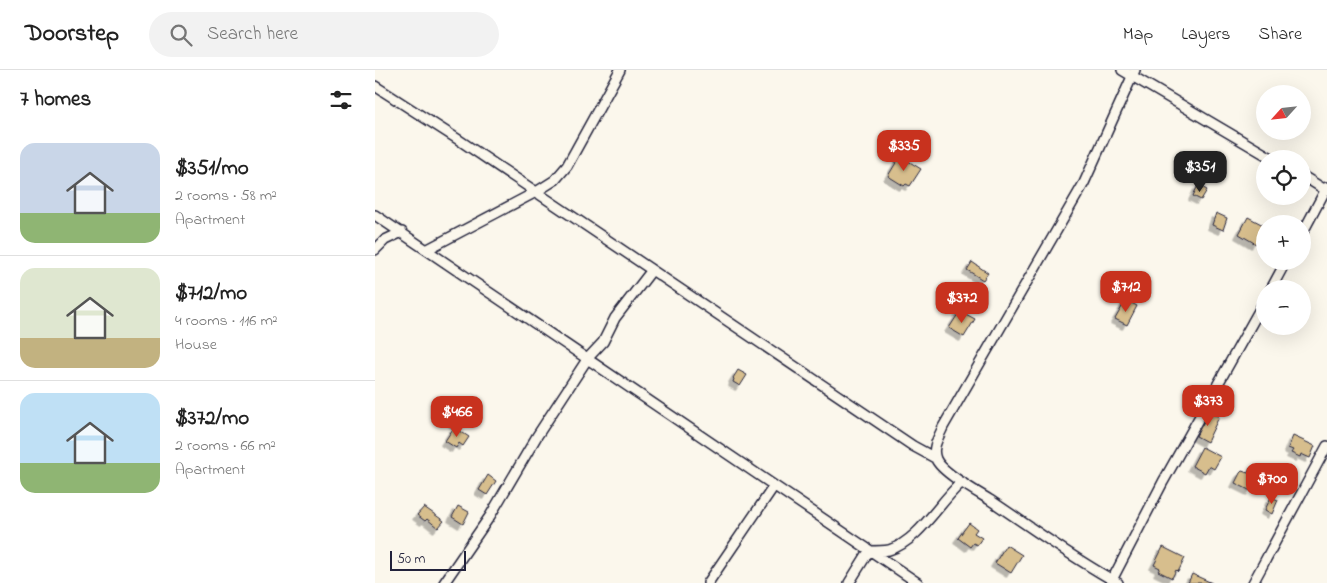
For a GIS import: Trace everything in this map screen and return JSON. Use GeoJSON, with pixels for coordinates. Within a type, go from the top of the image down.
{"type":"FeatureCollection","features":[{"type":"Feature","properties":{"kind":"street"},"geometry":{"type":"LineString","coordinates":[[428,249],[555,180],[567,166],[621,70]]}},
{"type":"Feature","properties":{"kind":"street"},"geometry":{"type":"LineString","coordinates":[[1122,70],[1134,72],[1259,150]]}},
{"type":"Feature","properties":{"kind":"street"},"geometry":{"type":"LineString","coordinates":[[935,458],[935,446],[943,427],[1084,183],[1134,72]]}},
{"type":"Feature","properties":{"kind":"street"},"geometry":{"type":"LineString","coordinates":[[375,86],[653,270],[897,435],[935,458],[943,468],[962,482],[1115,581],[1163,482],[1256,316]]}},
{"type":"Feature","properties":{"kind":"street"},"geometry":{"type":"LineString","coordinates":[[1311,180],[1327,189],[1311,218]]}},
{"type":"Feature","properties":{"kind":"street"},"geometry":{"type":"LineString","coordinates":[[375,214],[918,583]]}},
{"type":"Feature","properties":{"kind":"street"},"geometry":{"type":"LineString","coordinates":[[375,250],[385,240],[401,232]]}},
{"type":"Feature","properties":{"kind":"street"},"geometry":{"type":"LineString","coordinates":[[444,583],[490,516],[537,436],[588,358],[603,342],[615,318],[653,270]]}},
{"type":"Feature","properties":{"kind":"street"},"geometry":{"type":"LineString","coordinates":[[1253,583],[1327,446]]}},
{"type":"Feature","properties":{"kind":"street"},"geometry":{"type":"LineString","coordinates":[[869,551],[888,550],[910,537],[962,482]]}},
{"type":"Feature","properties":{"kind":"street"},"geometry":{"type":"LineString","coordinates":[[708,583],[775,486]]}},
{"type":"Feature","properties":{"kind":"street"},"geometry":{"type":"LineString","coordinates":[[849,583],[869,551]]}},
{"type":"Feature","properties":{"kind":"building"},"geometry":{"type":"Polygon","coordinates":[[[900,156],[921,169],[910,186],[906,184],[904,186],[888,176],[900,156]]]}},
{"type":"Feature","properties":{"kind":"building"},"geometry":{"type":"Polygon","coordinates":[[[1198,185],[1207,190],[1201,200],[1193,196],[1198,185]]]}},
{"type":"Feature","properties":{"kind":"building"},"geometry":{"type":"Polygon","coordinates":[[[1216,213],[1227,218],[1223,230],[1212,225],[1216,213]]]}},
{"type":"Feature","properties":{"kind":"building"},"geometry":{"type":"Polygon","coordinates":[[[1248,217],[1256,221],[1256,244],[1239,234],[1248,217]]]}},
{"type":"Feature","properties":{"kind":"building"},"geometry":{"type":"Polygon","coordinates":[[[972,262],[988,273],[983,280],[967,270],[972,262]]]}},
{"type":"Feature","properties":{"kind":"building"},"geometry":{"type":"Polygon","coordinates":[[[1126,300],[1137,306],[1127,325],[1115,319],[1126,300]]]}},
{"type":"Feature","properties":{"kind":"building"},"geometry":{"type":"Polygon","coordinates":[[[960,311],[975,319],[964,337],[949,328],[960,311]]]}},
{"type":"Feature","properties":{"kind":"building"},"geometry":{"type":"Polygon","coordinates":[[[738,370],[747,375],[740,386],[733,382],[733,378],[738,370]]]}},
{"type":"Feature","properties":{"kind":"building"},"geometry":{"type":"Polygon","coordinates":[[[448,407],[461,416],[456,424],[443,415],[448,407]]]}},
{"type":"Feature","properties":{"kind":"building"},"geometry":{"type":"Polygon","coordinates":[[[1209,412],[1219,417],[1207,442],[1196,436],[1209,412]]]}},
{"type":"Feature","properties":{"kind":"building"},"geometry":{"type":"Polygon","coordinates":[[[454,427],[469,437],[463,446],[459,443],[456,448],[445,441],[454,427]]]}},
{"type":"Feature","properties":{"kind":"building"},"geometry":{"type":"Polygon","coordinates":[[[1293,436],[1315,446],[1310,458],[1301,454],[1300,457],[1291,453],[1293,450],[1288,448],[1293,436]]]}},
{"type":"Feature","properties":{"kind":"building"},"geometry":{"type":"Polygon","coordinates":[[[1202,447],[1221,457],[1214,469],[1209,466],[1205,473],[1192,466],[1202,447]]]}},
{"type":"Feature","properties":{"kind":"building"},"geometry":{"type":"Polygon","coordinates":[[[1250,468],[1260,473],[1251,491],[1235,483],[1242,471],[1248,473],[1250,468]]]}},
{"type":"Feature","properties":{"kind":"building"},"geometry":{"type":"Polygon","coordinates":[[[488,475],[496,481],[487,495],[479,490],[488,475]]]}},
{"type":"Feature","properties":{"kind":"building"},"geometry":{"type":"Polygon","coordinates":[[[1271,497],[1278,500],[1272,514],[1265,510],[1271,497]]]}},
{"type":"Feature","properties":{"kind":"building"},"geometry":{"type":"Polygon","coordinates":[[[458,506],[469,512],[463,524],[452,517],[458,506]]]}},
{"type":"Feature","properties":{"kind":"building"},"geometry":{"type":"Polygon","coordinates":[[[424,507],[444,521],[438,528],[427,519],[425,521],[417,515],[424,507]]]}},
{"type":"Feature","properties":{"kind":"building"},"geometry":{"type":"Polygon","coordinates":[[[969,523],[977,529],[974,533],[982,538],[977,545],[973,543],[970,547],[958,538],[969,523]]]}},
{"type":"Feature","properties":{"kind":"building"},"geometry":{"type":"Polygon","coordinates":[[[1006,545],[1022,555],[1011,573],[995,563],[1006,545]]]}},
{"type":"Feature","properties":{"kind":"building"},"geometry":{"type":"Polygon","coordinates":[[[1163,547],[1185,558],[1178,572],[1176,570],[1172,578],[1158,571],[1160,568],[1154,565],[1163,547]]]}},
{"type":"Feature","properties":{"kind":"building"},"geometry":{"type":"Polygon","coordinates":[[[1192,574],[1212,583],[1188,583],[1192,574]]]}}]}
